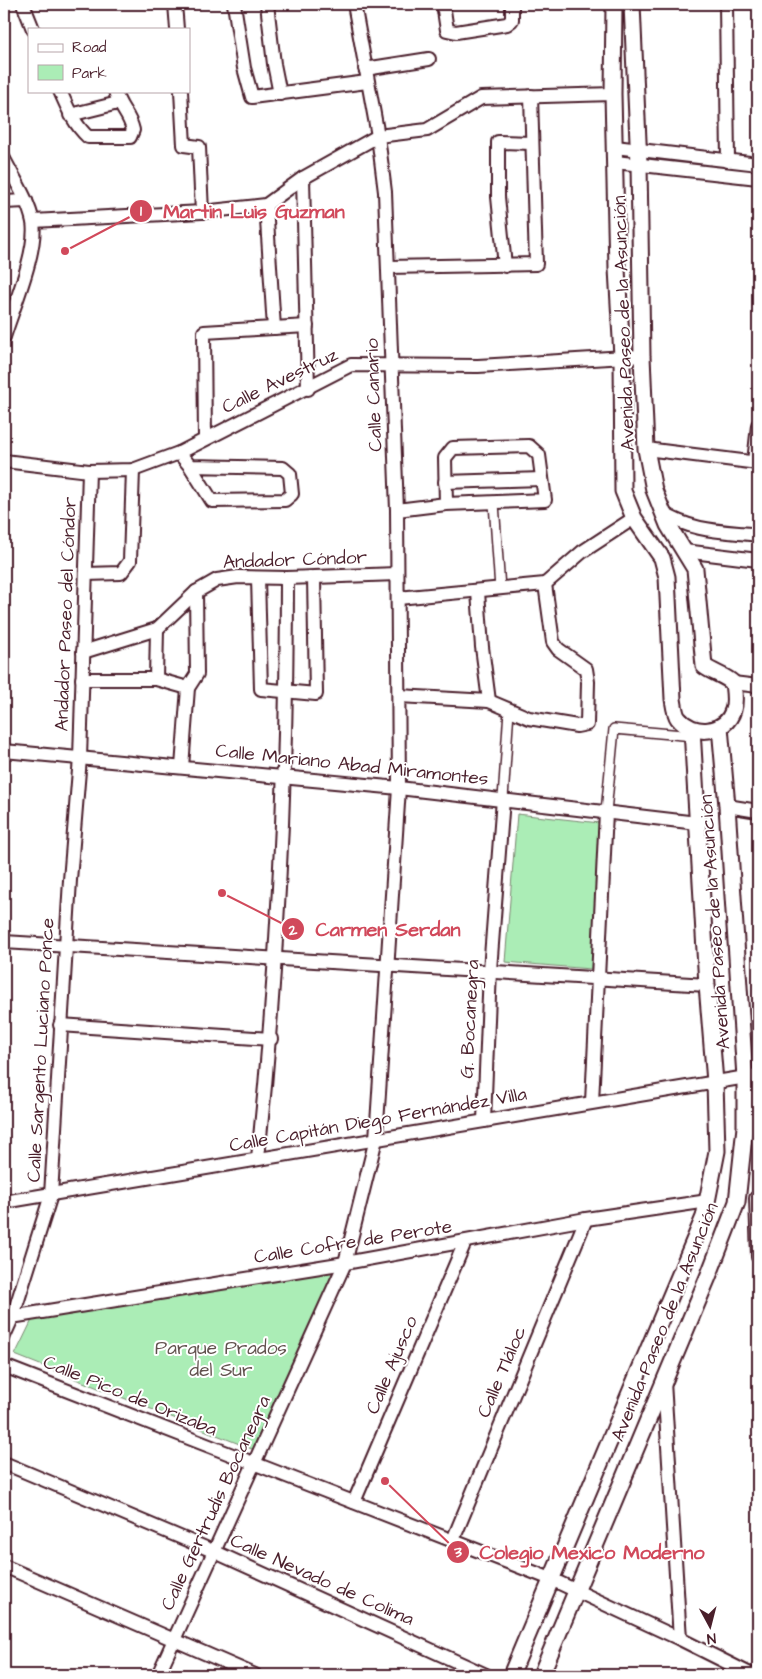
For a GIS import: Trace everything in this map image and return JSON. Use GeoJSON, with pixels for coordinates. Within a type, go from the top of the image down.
{"type":"FeatureCollection","features":[{"type":"Feature","properties":{"kind":"street"},"geometry":{"type":"LineString","coordinates":[[23,4],[33,28]]}},
{"type":"Feature","properties":{"kind":"street"},"geometry":{"type":"LineString","coordinates":[[175,4],[177,28]]}},
{"type":"Feature","properties":{"kind":"street"},"geometry":{"type":"LineString","coordinates":[[234,4],[244,68],[252,97],[280,94],[366,76],[429,59]]}},
{"type":"Feature","properties":{"kind":"street"},"geometry":{"type":"LineString","coordinates":[[267,4],[274,64],[280,94]]}},
{"type":"Feature","properties":{"kind":"street","name":"Calle Canario"},"geometry":{"type":"LineString","coordinates":[[354,4],[378,136],[385,192],[397,510],[399,788]]}},
{"type":"Feature","properties":{"kind":"street"},"geometry":{"type":"LineString","coordinates":[[443,4],[447,30],[456,32],[507,24],[512,20],[512,4]]}},
{"type":"Feature","properties":{"kind":"street","name":"Avenida Paseo de la Asunción"},"geometry":{"type":"LineString","coordinates":[[511,1675],[704,1217],[717,1150],[715,1082],[707,984],[693,732],[678,718],[672,699],[667,577],[662,558],[634,518],[623,491],[622,356],[617,268],[613,94],[614,4]]}},
{"type":"Feature","properties":{"kind":"street","name":"Avenida Paseo de la Asunción"},"geometry":{"type":"LineString","coordinates":[[632,4],[646,449],[654,490],[664,513],[695,569],[704,666],[733,683]]}},
{"type":"Feature","properties":{"kind":"street"},"geometry":{"type":"LineString","coordinates":[[726,4],[728,161]]}},
{"type":"Feature","properties":{"kind":"street"},"geometry":{"type":"LineString","coordinates":[[60,92],[70,115],[80,129],[88,136],[130,137],[134,130],[130,116],[117,97],[70,115]]}},
{"type":"Feature","properties":{"kind":"street"},"geometry":{"type":"LineString","coordinates":[[181,92],[184,145],[199,147],[202,212]]}},
{"type":"Feature","properties":{"kind":"street"},"geometry":{"type":"LineString","coordinates":[[33,221],[202,212],[266,205],[303,178],[378,136],[427,130],[481,98],[613,94]]}},
{"type":"Feature","properties":{"kind":"street"},"geometry":{"type":"LineString","coordinates":[[389,267],[536,264],[531,96]]}},
{"type":"Feature","properties":{"kind":"street"},"geometry":{"type":"LineString","coordinates":[[505,266],[498,197],[498,142],[531,143]]}},
{"type":"Feature","properties":{"kind":"street"},"geometry":{"type":"LineString","coordinates":[[615,147],[638,157],[758,178]]}},
{"type":"Feature","properties":{"kind":"street"},"geometry":{"type":"LineString","coordinates":[[615,162],[638,157],[758,164]]}},
{"type":"Feature","properties":{"kind":"street"},"geometry":{"type":"LineString","coordinates":[[4,159],[26,201],[33,221],[34,239],[4,337]]}},
{"type":"Feature","properties":{"kind":"street"},"geometry":{"type":"LineString","coordinates":[[303,178],[308,388]]}},
{"type":"Feature","properties":{"kind":"street"},"geometry":{"type":"LineString","coordinates":[[4,202],[26,201]]}},
{"type":"Feature","properties":{"kind":"street"},"geometry":{"type":"LineString","coordinates":[[266,205],[274,328]]}},
{"type":"Feature","properties":{"kind":"street"},"geometry":{"type":"LineString","coordinates":[[205,439],[204,332],[307,326]]}},
{"type":"Feature","properties":{"kind":"street","name":"Calle Avestruz"},"geometry":{"type":"LineString","coordinates":[[4,461],[90,471],[133,470],[179,453],[351,365],[478,366],[642,356]]}},
{"type":"Feature","properties":{"kind":"street"},"geometry":{"type":"LineString","coordinates":[[646,449],[756,462],[758,425]]}},
{"type":"Feature","properties":{"kind":"street"},"geometry":{"type":"LineString","coordinates":[[397,510],[446,504],[544,500],[539,455],[529,446],[454,448],[445,458],[446,504]]}},
{"type":"Feature","properties":{"kind":"street"},"geometry":{"type":"LineString","coordinates":[[179,453],[190,466],[212,501],[285,500],[292,494],[290,474],[283,468],[190,466]]}},
{"type":"Feature","properties":{"kind":"street"},"geometry":{"type":"LineString","coordinates":[[86,574],[121,573],[130,561],[133,470]]}},
{"type":"Feature","properties":{"kind":"street","name":"Andador Paseo del Cóndor"},"geometry":{"type":"LineString","coordinates":[[80,758],[90,471]]}},
{"type":"Feature","properties":{"kind":"street"},"geometry":{"type":"LineString","coordinates":[[445,482],[542,479]]}},
{"type":"Feature","properties":{"kind":"street"},"geometry":{"type":"LineString","coordinates":[[494,503],[500,589]]}},
{"type":"Feature","properties":{"kind":"street"},"geometry":{"type":"LineString","coordinates":[[664,513],[678,522],[693,527],[758,535]]}},
{"type":"Feature","properties":{"kind":"street"},"geometry":{"type":"LineString","coordinates":[[398,598],[478,592],[545,584],[582,552],[634,518]]}},
{"type":"Feature","properties":{"kind":"street"},"geometry":{"type":"LineString","coordinates":[[684,551],[758,560]]}},
{"type":"Feature","properties":{"kind":"street","name":"Andador Cóndor"},"geometry":{"type":"LineString","coordinates":[[157,629],[196,592],[217,580],[238,577],[314,578],[397,574]]}},
{"type":"Feature","properties":{"kind":"street"},"geometry":{"type":"LineString","coordinates":[[258,578],[261,689],[316,694],[314,578]]}},
{"type":"Feature","properties":{"kind":"street"},"geometry":{"type":"LineString","coordinates":[[258,1158],[270,1039],[284,778],[287,691],[287,578]]}},
{"type":"Feature","properties":{"kind":"street"},"geometry":{"type":"LineString","coordinates":[[399,696],[489,701],[529,718],[577,726],[587,724],[586,669],[558,649],[553,642],[545,584]]}},
{"type":"Feature","properties":{"kind":"street"},"geometry":{"type":"LineString","coordinates":[[182,767],[188,688],[197,674],[196,592]]}},
{"type":"Feature","properties":{"kind":"street"},"geometry":{"type":"LineString","coordinates":[[478,592],[482,647],[489,701]]}},
{"type":"Feature","properties":{"kind":"street"},"geometry":{"type":"LineString","coordinates":[[83,652],[157,629],[156,679]]}},
{"type":"Feature","properties":{"kind":"street"},"geometry":{"type":"LineString","coordinates":[[82,679],[156,679],[188,688]]}},
{"type":"Feature","properties":{"kind":"street"},"geometry":{"type":"LineString","coordinates":[[592,1102],[596,978],[606,812],[614,729],[693,732],[720,727],[733,712],[735,698],[733,683],[758,686]]}},
{"type":"Feature","properties":{"kind":"street","name":"G. Bocanegra"},"geometry":{"type":"LineString","coordinates":[[484,1121],[490,970],[510,710]]}},
{"type":"Feature","properties":{"kind":"street","name":"Avenida Paseo de la Asunción"},"geometry":{"type":"LineString","coordinates":[[541,1675],[708,1277],[736,1202],[752,1076],[720,727]]}},
{"type":"Feature","properties":{"kind":"street","name":"Calle Mariano Abad Miramontes"},"geometry":{"type":"LineString","coordinates":[[4,751],[399,788],[697,823]]}},
{"type":"Feature","properties":{"kind":"street","name":"Calle Sargento Luciano Ponce"},"geometry":{"type":"LineString","coordinates":[[4,1336],[8,1317],[51,1195],[60,1024],[80,758]]}},
{"type":"Feature","properties":{"kind":"street","name":"Calle Gertrudis Bocanegra"},"geometry":{"type":"LineString","coordinates":[[158,1675],[212,1551],[254,1465],[344,1263],[376,1139],[399,788]]}},
{"type":"Feature","properties":{"kind":"street"},"geometry":{"type":"LineString","coordinates":[[727,806],[758,811]]}},
{"type":"Feature","properties":{"kind":"street"},"geometry":{"type":"LineString","coordinates":[[4,942],[707,984]]}},
{"type":"Feature","properties":{"kind":"street"},"geometry":{"type":"LineString","coordinates":[[60,1024],[270,1039]]}},
{"type":"Feature","properties":{"kind":"street","name":"Calle Capitán Diego Fernández Villa"},"geometry":{"type":"LineString","coordinates":[[4,1202],[752,1076]]}},
{"type":"Feature","properties":{"kind":"street"},"geometry":{"type":"LineString","coordinates":[[736,1202],[757,1198],[758,1257]]}},
{"type":"Feature","properties":{"kind":"street","name":"Calle Cofre de Perote"},"geometry":{"type":"LineString","coordinates":[[8,1317],[344,1263],[586,1219],[708,1201]]}},
{"type":"Feature","properties":{"kind":"street","name":"Calle Tláloc"},"geometry":{"type":"LineString","coordinates":[[453,1540],[586,1219]]}},
{"type":"Feature","properties":{"kind":"street","name":"Calle Ajusco"},"geometry":{"type":"LineString","coordinates":[[354,1502],[465,1242]]}},
{"type":"Feature","properties":{"kind":"street","name":"Calle Pico de Orizaba"},"geometry":{"type":"LineString","coordinates":[[4,1366],[254,1465],[551,1579],[752,1675]]}},
{"type":"Feature","properties":{"kind":"street"},"geometry":{"type":"LineString","coordinates":[[664,1378],[680,1639]]}},
{"type":"Feature","properties":{"kind":"street","name":"Calle Nevado de Colima"},"geometry":{"type":"LineString","coordinates":[[4,1463],[212,1551],[486,1675]]}},
{"type":"Feature","properties":{"kind":"street"},"geometry":{"type":"LineString","coordinates":[[4,1566],[255,1675]]}},
{"type":"Feature","properties":{"kind":"green space"},"geometry":{"type":"Polygon","coordinates":[[[517,814],[600,823],[591,969],[505,962],[517,814]]]}},
{"type":"Feature","properties":{"kind":"green space","name":"Parque Prados del Sur"},"geometry":{"type":"Polygon","coordinates":[[[340,1269],[257,1451],[15,1355],[33,1318],[340,1269]]]}},
{"type":"Feature","properties":{"kind":"place","name":"Martin Luis Guzman"},"geometry":{"type":"Point","coordinates":[65,251]}},
{"type":"Feature","properties":{"kind":"place","name":"Carmen Serdan"},"geometry":{"type":"Point","coordinates":[222,893]}},
{"type":"Feature","properties":{"kind":"place","name":"Colegio Mexico Moderno"},"geometry":{"type":"Point","coordinates":[385,1481]}}]}
